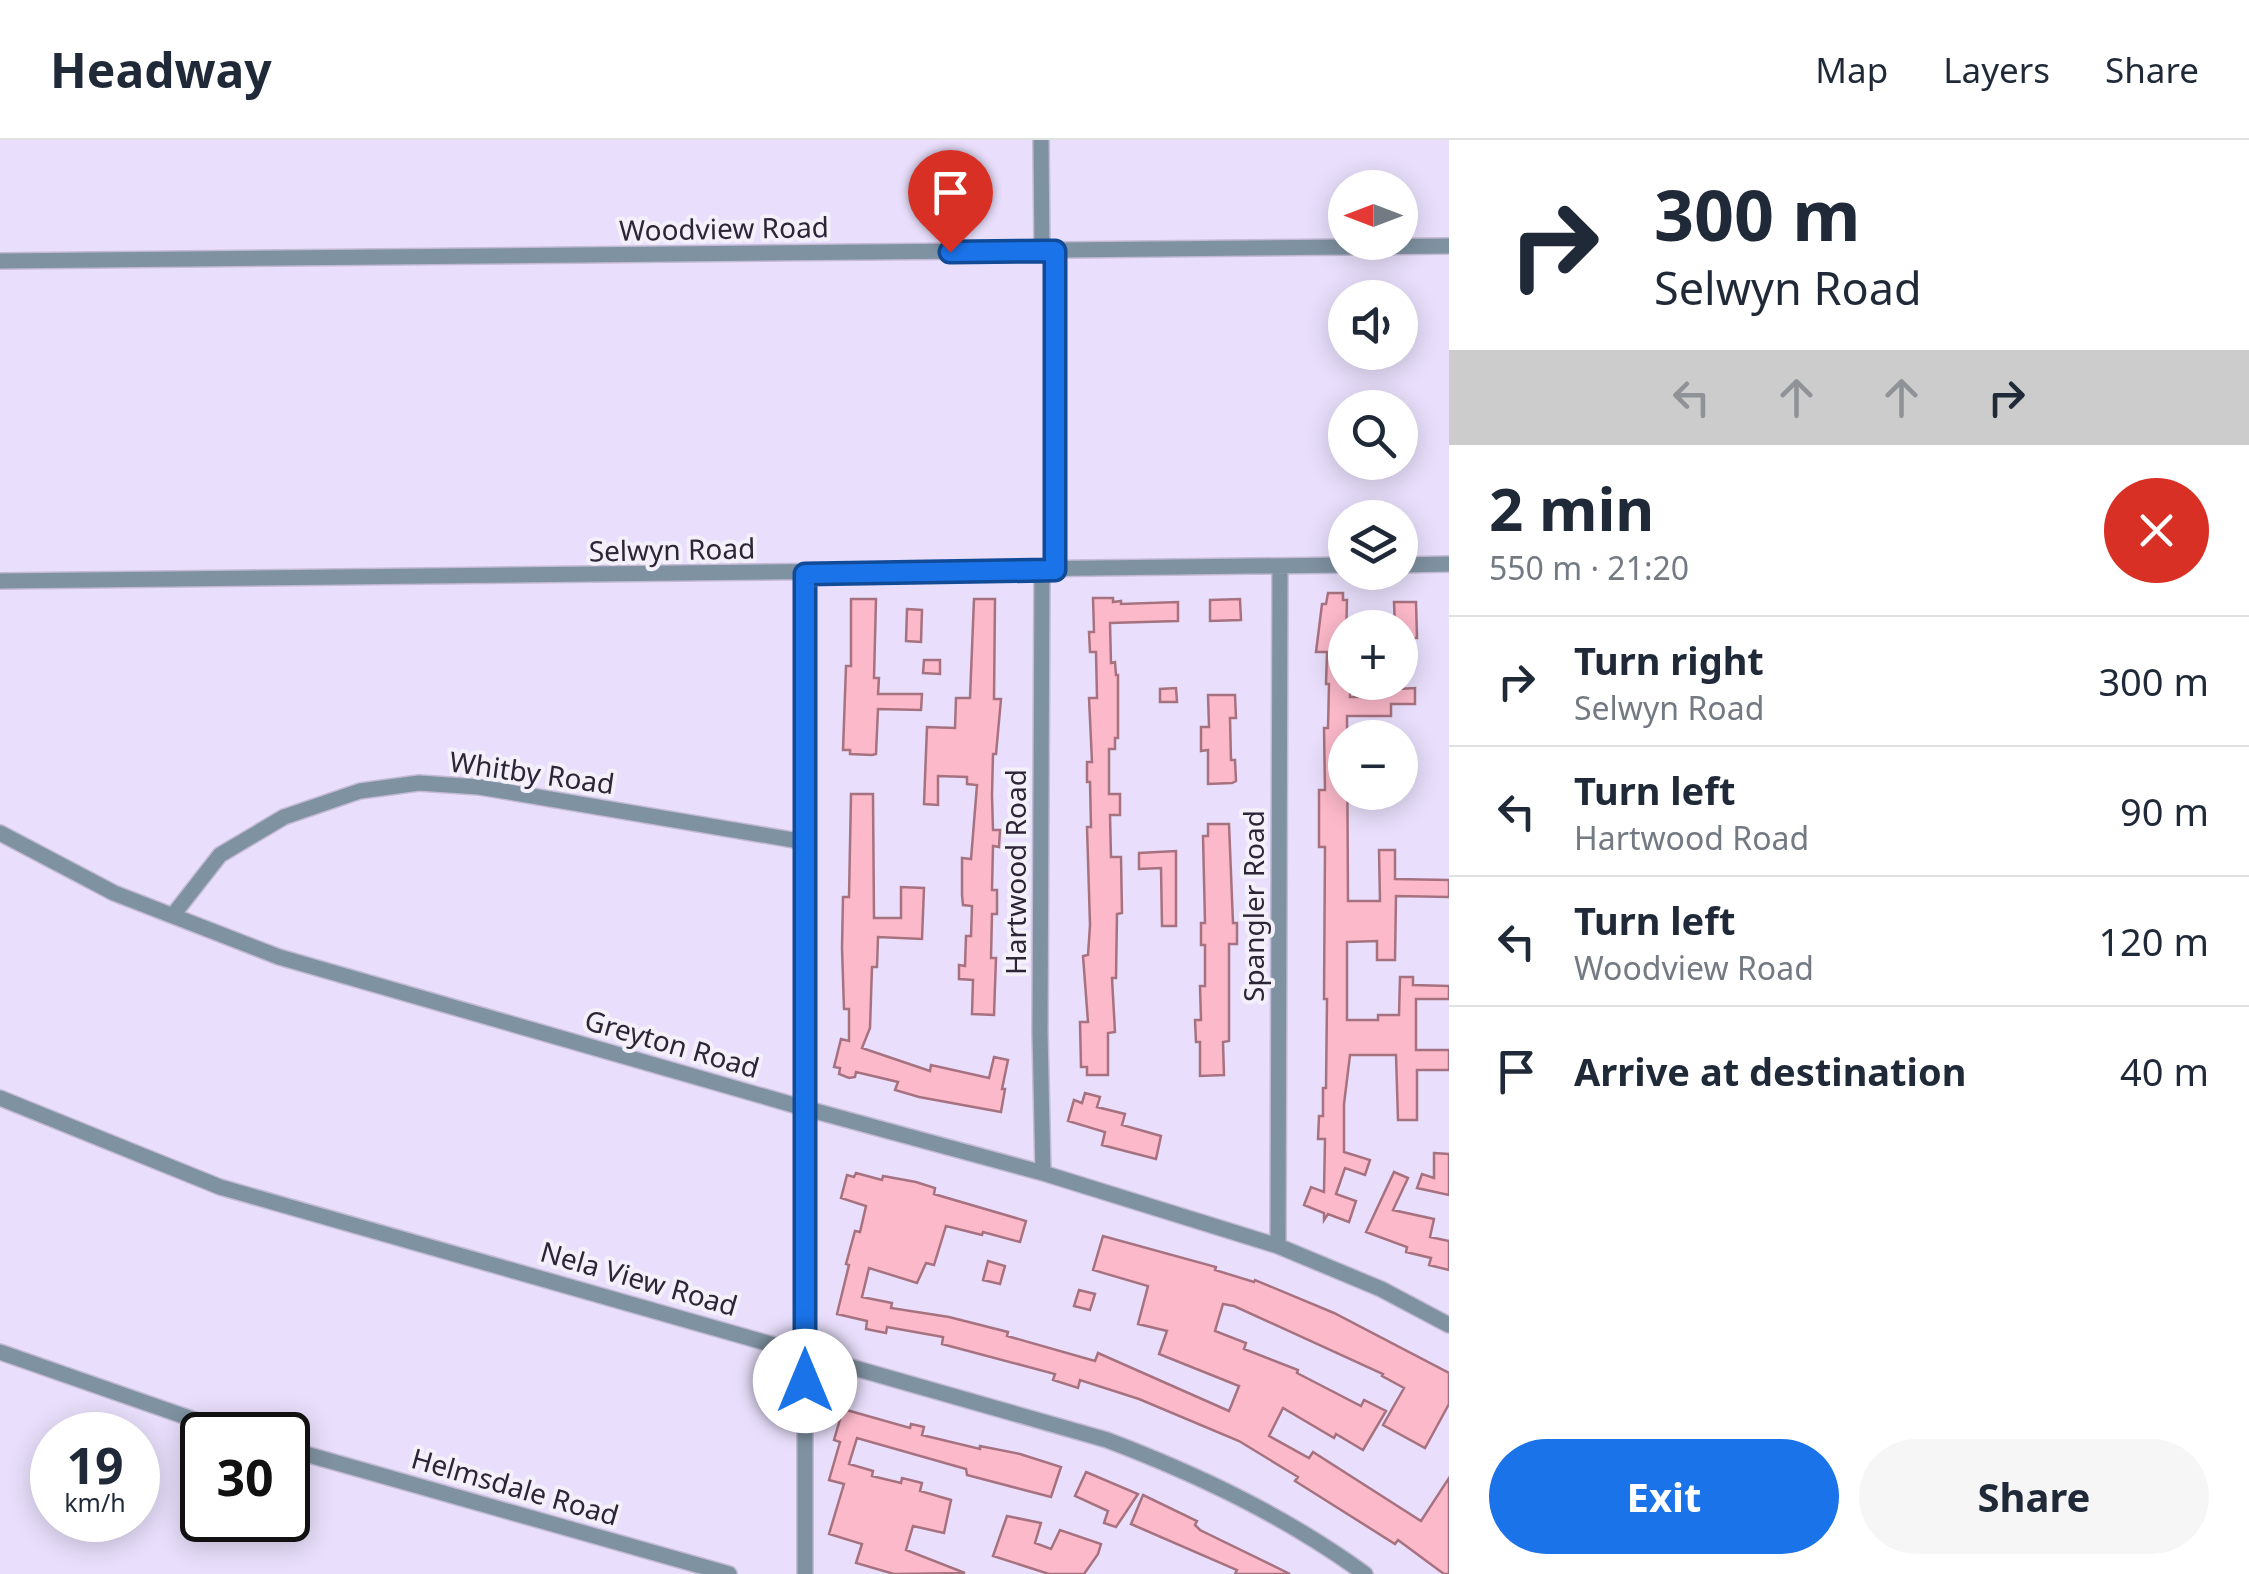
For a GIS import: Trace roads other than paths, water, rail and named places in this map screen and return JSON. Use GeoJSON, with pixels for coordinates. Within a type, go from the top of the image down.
{"type":"FeatureCollection","features":[{"type":"Feature","properties":{"kind":"street","name":"Hartwood Road"},"geometry":{"type":"LineString","coordinates":[[1041,140],[1049,251],[1049,570],[1040,1032],[1043,1173]]}},
{"type":"Feature","properties":{"kind":"street","name":"Woodview Road"},"geometry":{"type":"LineString","coordinates":[[0,261],[1449,246]]}},
{"type":"Feature","properties":{"kind":"street"},"geometry":{"type":"LineString","coordinates":[[1418,565],[1449,564]]}},
{"type":"Feature","properties":{"kind":"street","name":"Selwyn Road"},"geometry":{"type":"LineString","coordinates":[[0,581],[1328,565]]}},
{"type":"Feature","properties":{"kind":"street","name":"Spangler Road"},"geometry":{"type":"LineString","coordinates":[[1278,1246],[1280,566]]}},
{"type":"Feature","properties":{"kind":"street"},"geometry":{"type":"LineString","coordinates":[[805,574],[805,1574]]}},
{"type":"Feature","properties":{"kind":"street","name":"Whitby Road"},"geometry":{"type":"LineString","coordinates":[[173,914],[220,855],[284,817],[360,791],[420,783],[478,787],[805,842]]}},
{"type":"Feature","properties":{"kind":"street","name":"Greyton Road"},"geometry":{"type":"LineString","coordinates":[[0,833],[114,893],[279,957],[1043,1173],[1278,1246],[1381,1290],[1449,1325]]}},
{"type":"Feature","properties":{"kind":"street","name":"Nela View Road"},"geometry":{"type":"LineString","coordinates":[[0,1098],[220,1187],[1107,1440],[1174,1465],[1285,1521],[1365,1574]]}},
{"type":"Feature","properties":{"kind":"street"},"geometry":{"type":"LineString","coordinates":[[0,1352],[180,1415]]}},
{"type":"Feature","properties":{"kind":"street","name":"Helmsdale Road"},"geometry":{"type":"LineString","coordinates":[[310,1455],[730,1574]]}}]}
